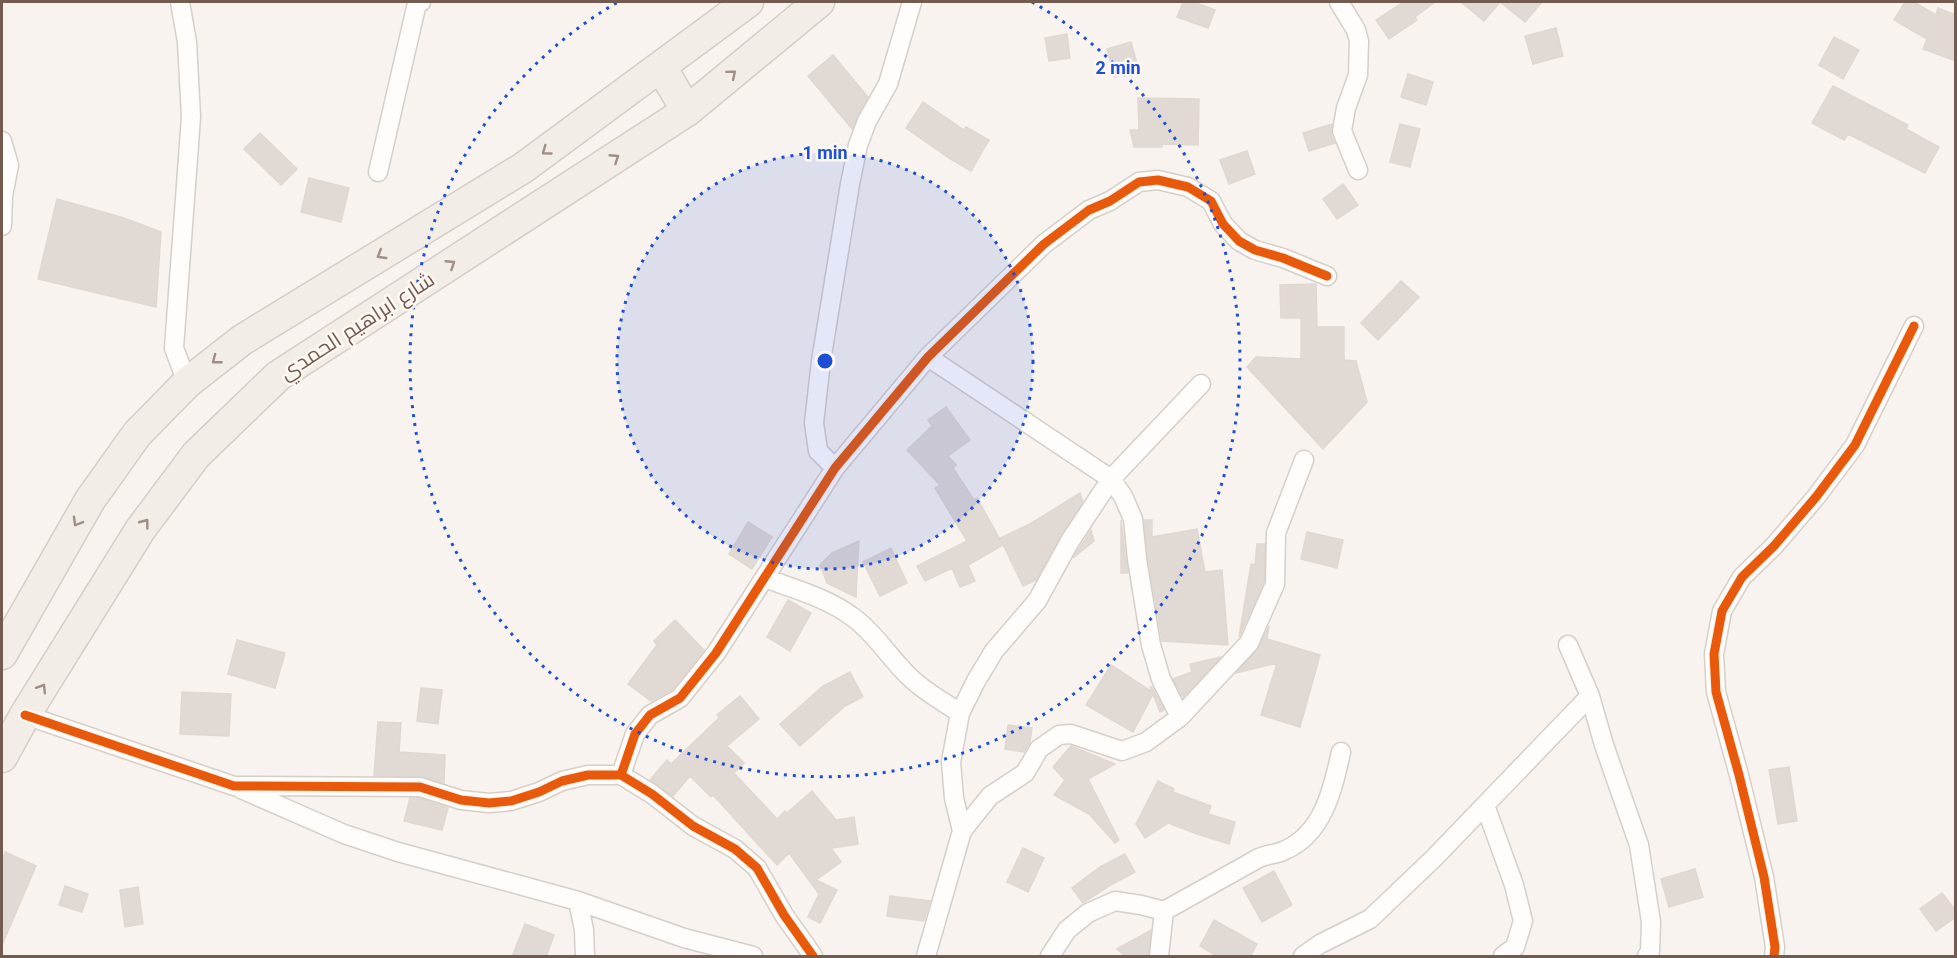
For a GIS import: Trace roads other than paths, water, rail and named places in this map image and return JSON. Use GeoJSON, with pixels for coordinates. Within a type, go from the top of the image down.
{"type":"FeatureCollection","features":[{"type":"Feature","properties":{"kind":"main road"},"geometry":{"type":"LineString","coordinates":[[2,654],[90,500],[137,434],[187,383],[242,340],[523,168],[747,2]]}},
{"type":"Feature","properties":{"kind":"main road","name":"شارع ابراهيم الحمدي"},"geometry":{"type":"LineString","coordinates":[[2,757],[25,715],[140,530],[196,455],[278,376],[687,111],[819,2]]}},
{"type":"Feature","properties":{"kind":"main road"},"geometry":{"type":"LineString","coordinates":[[661,67],[687,111]]}},
{"type":"Feature","properties":{"kind":"street"},"geometry":{"type":"LineString","coordinates":[[180,2],[187,42],[191,117],[174,348],[187,383]]}},
{"type":"Feature","properties":{"kind":"street"},"geometry":{"type":"LineString","coordinates":[[378,172],[417,3],[421,2]]}},
{"type":"Feature","properties":{"kind":"street"},"geometry":{"type":"LineString","coordinates":[[835,468],[818,451],[814,423],[821,361],[858,145],[867,121],[888,84],[912,2]]}},
{"type":"Feature","properties":{"kind":"street"},"geometry":{"type":"LineString","coordinates":[[1339,2],[1356,30],[1359,41],[1358,75],[1346,108],[1342,131],[1358,170]]}},
{"type":"Feature","properties":{"kind":"street"},"geometry":{"type":"LineString","coordinates":[[2,141],[9,165],[2,197],[2,226]]}},
{"type":"Feature","properties":{"kind":"street"},"geometry":{"type":"LineString","coordinates":[[621,775],[635,734],[650,715],[680,698],[716,653],[835,468],[928,357],[1044,244],[1089,210],[1110,201],[1139,183],[1158,180],[1188,187],[1211,201],[1223,224],[1239,241],[1255,250],[1283,258],[1327,276]]}},
{"type":"Feature","properties":{"kind":"street"},"geometry":{"type":"LineString","coordinates":[[1774,957],[1775,947],[1764,877],[1716,692],[1714,654],[1722,611],[1742,577],[1774,546],[1816,497],[1855,445],[1914,326]]}},
{"type":"Feature","properties":{"kind":"street"},"geometry":{"type":"LineString","coordinates":[[928,357],[1111,479],[1123,496],[1133,519],[1151,645],[1161,679],[1180,717]]}},
{"type":"Feature","properties":{"kind":"street"},"geometry":{"type":"LineString","coordinates":[[962,831],[954,798],[951,762],[960,713],[994,651],[1037,601],[1070,541],[1111,479],[1201,384]]}},
{"type":"Feature","properties":{"kind":"street"},"geometry":{"type":"LineString","coordinates":[[926,957],[962,831],[990,796],[1025,773],[1040,749],[1059,735],[1071,734],[1122,751],[1146,742],[1180,717],[1249,643],[1275,584],[1276,533],[1304,460]]}},
{"type":"Feature","properties":{"kind":"street"},"geometry":{"type":"LineString","coordinates":[[765,578],[820,599],[852,616],[877,638],[901,669],[919,685],[960,713]]}},
{"type":"Feature","properties":{"kind":"street"},"geometry":{"type":"LineString","coordinates":[[1568,645],[1590,696],[1604,745],[1639,845],[1651,922],[1650,952],[1647,957]]}},
{"type":"Feature","properties":{"kind":"street"},"geometry":{"type":"LineString","coordinates":[[1303,957],[1320,944],[1370,919],[1434,858],[1590,696]]}},
{"type":"Feature","properties":{"kind":"street"},"geometry":{"type":"LineString","coordinates":[[25,715],[234,786],[344,834],[398,852],[578,901],[684,939],[753,957]]}},
{"type":"Feature","properties":{"kind":"street"},"geometry":{"type":"LineString","coordinates":[[1050,957],[1067,930],[1088,913],[1115,901],[1164,912],[1261,857],[1283,851],[1300,841],[1318,823],[1333,788],[1341,752]]}},
{"type":"Feature","properties":{"kind":"street"},"geometry":{"type":"LineString","coordinates":[[234,786],[420,787],[461,800],[489,803],[511,801],[539,792],[562,781],[588,776],[621,775],[652,794],[693,826],[735,849],[757,868],[784,915],[813,957]]}},
{"type":"Feature","properties":{"kind":"street"},"geometry":{"type":"LineString","coordinates":[[1485,805],[1514,885],[1523,921],[1515,947],[1503,957]]}},
{"type":"Feature","properties":{"kind":"street"},"geometry":{"type":"LineString","coordinates":[[578,901],[584,930],[585,957]]}},
{"type":"Feature","properties":{"kind":"street"},"geometry":{"type":"LineString","coordinates":[[1159,957],[1164,912]]}}]}
